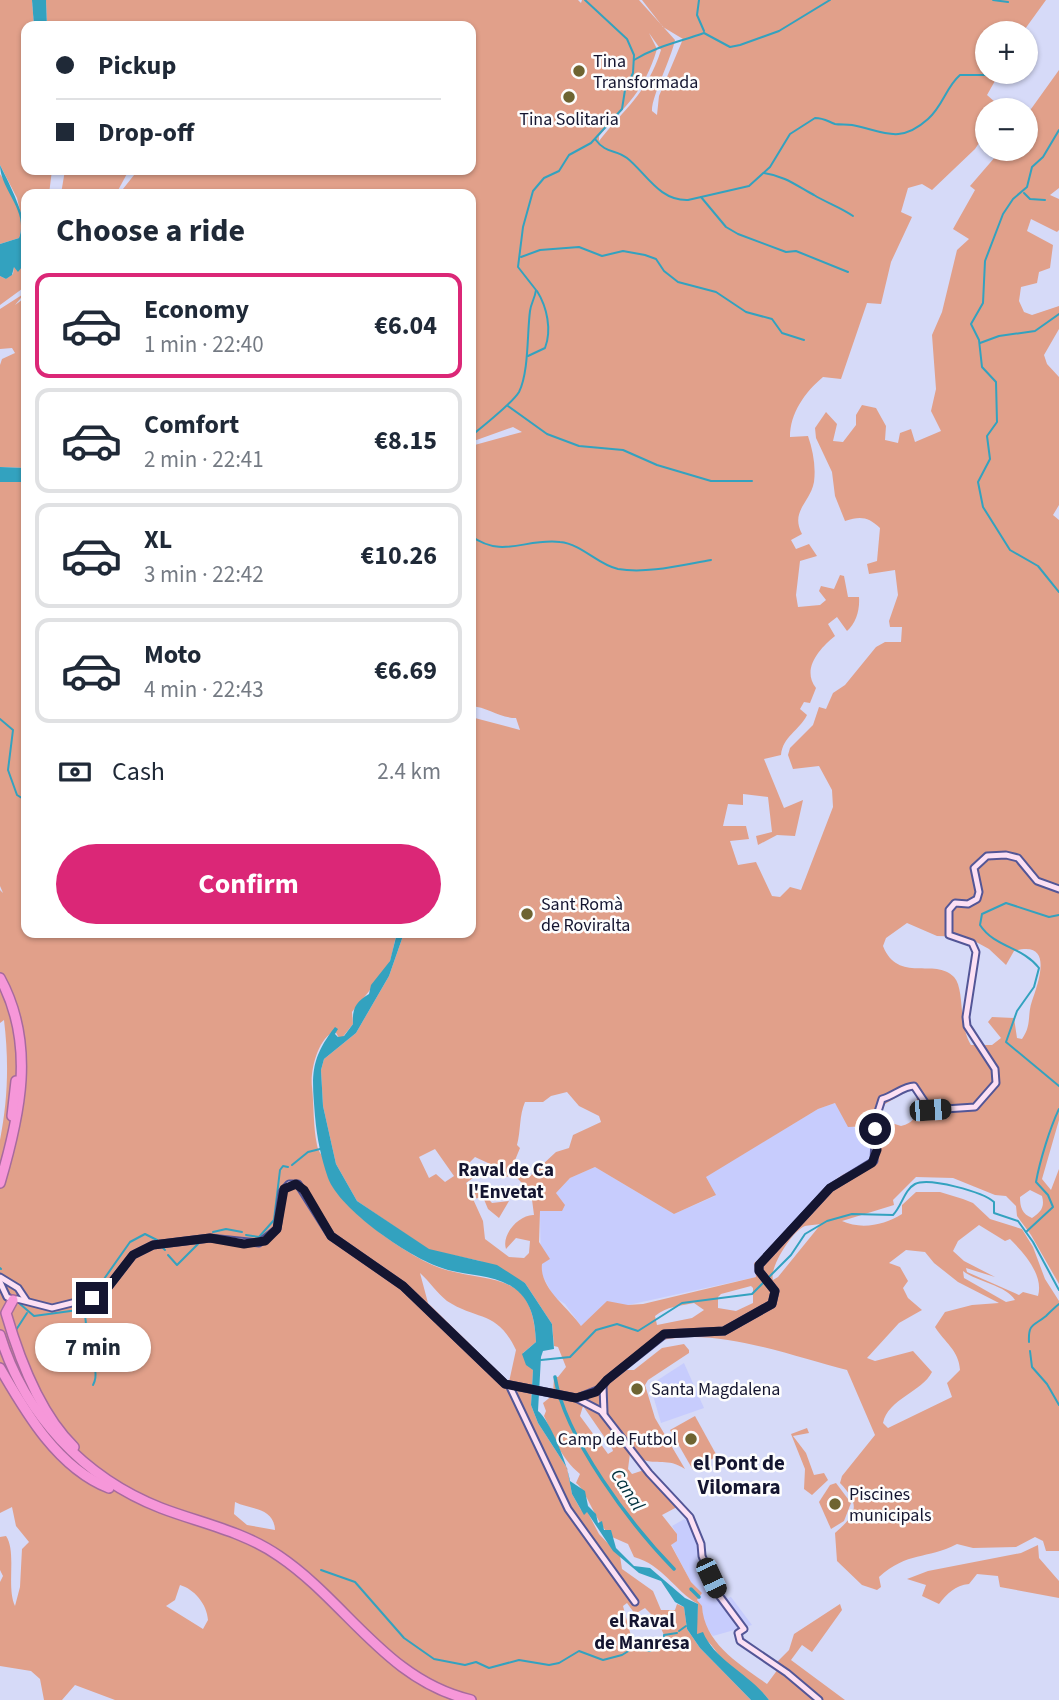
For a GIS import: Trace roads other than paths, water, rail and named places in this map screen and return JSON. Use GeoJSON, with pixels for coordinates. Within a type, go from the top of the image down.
{"type":"FeatureCollection","features":[{"type":"Feature","properties":{"kind":"highway"},"geometry":{"type":"LineString","coordinates":[[0,978],[18,1028],[22,1059],[21,1099],[0,1183]]}},
{"type":"Feature","properties":{"kind":"highway"},"geometry":{"type":"LineString","coordinates":[[0,987],[15,1046],[17,1080],[0,1166]]}},
{"type":"Feature","properties":{"kind":"highway"},"geometry":{"type":"LineString","coordinates":[[15,1300],[6,1313],[13,1336],[47,1409],[69,1442],[132,1495]]}},
{"type":"Feature","properties":{"kind":"highway"},"geometry":{"type":"LineString","coordinates":[[0,1335],[21,1386],[45,1422],[79,1459],[132,1495],[262,1545],[320,1587],[400,1668],[442,1692],[471,1700]]}},
{"type":"Feature","properties":{"kind":"highway"},"geometry":{"type":"LineString","coordinates":[[0,1351],[13,1381],[37,1421],[76,1463],[109,1488]]}},
{"type":"Feature","properties":{"kind":"highway"},"geometry":{"type":"LineString","coordinates":[[0,1368],[18,1401],[51,1443],[81,1471],[153,1511],[241,1541],[266,1554],[317,1592],[394,1670],[419,1686],[451,1700]]}},
{"type":"Feature","properties":{"kind":"street"},"geometry":{"type":"LineString","coordinates":[[598,1405],[603,1386],[657,1338],[671,1333],[733,1329],[772,1304],[775,1291],[758,1268],[830,1188],[874,1161],[877,1150],[876,1118],[882,1099],[898,1094],[907,1086],[914,1086],[930,1110],[975,1107],[989,1094],[996,1083],[995,1069],[967,1026],[976,948],[966,940],[951,938],[948,931],[950,906],[955,903],[968,904],[977,899],[979,892],[974,869],[980,861],[998,853],[1018,858],[1037,881],[1059,889]]}},
{"type":"Feature","properties":{"kind":"street"},"geometry":{"type":"LineString","coordinates":[[0,1279],[7,1297],[52,1308],[92,1298],[109,1286],[133,1255],[153,1245],[210,1238],[244,1244],[265,1241],[277,1229],[284,1189],[296,1184],[304,1190],[331,1236],[403,1286],[511,1387],[568,1509],[635,1602]]}},
{"type":"Feature","properties":{"kind":"street"},"geometry":{"type":"LineString","coordinates":[[0,1279],[13,1286],[28,1303]]}},
{"type":"Feature","properties":{"kind":"street"},"geometry":{"type":"LineString","coordinates":[[6,1291],[13,1286]]}},
{"type":"Feature","properties":{"kind":"street"},"geometry":{"type":"LineString","coordinates":[[15,1300],[20,1293]]}},
{"type":"Feature","properties":{"kind":"street"},"geometry":{"type":"LineString","coordinates":[[511,1387],[562,1395],[598,1405],[633,1453],[690,1517],[718,1594],[744,1629],[738,1633],[740,1641],[787,1673],[819,1700]]}},
{"type":"Feature","properties":{"kind":"street"},"geometry":{"type":"LineString","coordinates":[[576,1398],[599,1394]]}},
{"type":"Feature","properties":{"kind":"street"},"geometry":{"type":"LineString","coordinates":[[589,1395],[589,1403]]}},
{"type":"Feature","properties":{"kind":"waterway"},"geometry":{"type":"LineString","coordinates":[[476,432],[510,402],[522,384],[530,311],[536,290],[518,267],[523,227],[533,191],[544,178],[559,171],[569,155],[591,143],[622,109],[625,90],[633,73],[634,55],[627,39],[585,0]]}},
{"type":"Feature","properties":{"kind":"waterway"},"geometry":{"type":"LineString","coordinates":[[699,0],[697,15],[704,31]]}},
{"type":"Feature","properties":{"kind":"waterway"},"geometry":{"type":"LineString","coordinates":[[634,60],[704,33],[730,47],[740,45],[779,31],[830,0]]}},
{"type":"Feature","properties":{"kind":"waterway"},"geometry":{"type":"LineString","coordinates":[[993,0],[1008,2]]}},
{"type":"Feature","properties":{"kind":"waterway"},"geometry":{"type":"LineString","coordinates":[[595,139],[603,147],[627,158],[661,191],[669,196],[688,200],[749,186],[770,167],[790,134],[815,118],[882,133],[908,132],[928,119],[960,75],[975,75]]}},
{"type":"Feature","properties":{"kind":"waterway"},"geometry":{"type":"LineString","coordinates":[[1059,130],[1043,157],[1032,167],[1027,187],[1013,199],[1003,214],[985,261],[983,303],[971,324],[979,340],[982,367],[996,382],[997,422],[987,436],[990,459],[978,482],[983,507],[1010,550],[1038,566],[1059,592]]}},
{"type":"Feature","properties":{"kind":"waterway"},"geometry":{"type":"LineString","coordinates":[[764,173],[778,176],[853,216]]}},
{"type":"Feature","properties":{"kind":"waterway"},"geometry":{"type":"LineString","coordinates":[[1024,193],[1030,199],[1045,200]]}},
{"type":"Feature","properties":{"kind":"waterway"},"geometry":{"type":"LineString","coordinates":[[701,197],[726,227],[738,234],[786,252],[796,251],[848,272]]}},
{"type":"Feature","properties":{"kind":"waterway"},"geometry":{"type":"LineString","coordinates":[[521,257],[540,250],[579,247],[602,256],[623,251],[645,255],[656,259],[664,271],[678,282],[716,292],[746,312],[772,319],[782,333],[804,340]]}},
{"type":"Feature","properties":{"kind":"waterway"},"geometry":{"type":"LineString","coordinates":[[528,356],[545,348],[548,334],[546,311],[537,291]]}},
{"type":"Feature","properties":{"kind":"waterway"},"geometry":{"type":"LineString","coordinates":[[980,343],[999,336],[1035,331],[1059,314]]}},
{"type":"Feature","properties":{"kind":"waterway"},"geometry":{"type":"LineString","coordinates":[[508,406],[547,434],[579,446],[623,450],[657,465],[711,481],[752,481]]}},
{"type":"Feature","properties":{"kind":"waterway"},"geometry":{"type":"LineString","coordinates":[[476,539],[504,547],[560,542],[583,550],[611,567],[629,570],[664,568],[711,560]]}},
{"type":"Feature","properties":{"kind":"waterway"},"geometry":{"type":"LineString","coordinates":[[0,719],[13,730],[8,770],[17,795],[21,798]]}},
{"type":"Feature","properties":{"kind":"waterway"},"geometry":{"type":"LineString","coordinates":[[1059,915],[1049,917],[1006,903],[982,914],[980,925],[986,933],[1025,955],[1039,968],[1034,987],[1017,1011],[1006,1042],[1059,1086]]}},
{"type":"Feature","properties":{"kind":"waterway"},"geometry":{"type":"LineString","coordinates":[[1026,1232],[1053,1207],[1048,1195],[1036,1182],[1059,1109]]}},
{"type":"Feature","properties":{"kind":"waterway"},"geometry":{"type":"LineString","coordinates":[[292,1165],[308,1152],[320,1149]]}},
{"type":"Feature","properties":{"kind":"waterway"},"geometry":{"type":"LineString","coordinates":[[246,1235],[259,1237],[274,1220],[280,1170],[283,1166],[288,1167]]}},
{"type":"Feature","properties":{"kind":"waterway"},"geometry":{"type":"LineString","coordinates":[[541,1360],[570,1357],[596,1330],[617,1324],[638,1331],[682,1303],[752,1294],[791,1255],[805,1234],[827,1221],[852,1214],[893,1215],[908,1190],[922,1182],[956,1187],[994,1202],[994,1213],[1018,1221],[1033,1242],[1059,1290]]}},
{"type":"Feature","properties":{"kind":"waterway"},"geometry":{"type":"LineString","coordinates":[[213,1232],[226,1229],[242,1232]]}},
{"type":"Feature","properties":{"kind":"waterway"},"geometry":{"type":"LineString","coordinates":[[85,1297],[104,1279],[130,1242],[145,1234],[157,1240]]}},
{"type":"Feature","properties":{"kind":"waterway"},"geometry":{"type":"LineString","coordinates":[[168,1255],[177,1265],[199,1243]]}},
{"type":"Feature","properties":{"kind":"waterway"},"geometry":{"type":"LineString","coordinates":[[20,1304],[34,1316],[78,1310]]}},
{"type":"Feature","properties":{"kind":"waterway"},"geometry":{"type":"LineString","coordinates":[[1029,1342],[1033,1326],[1059,1304]]}},
{"type":"Feature","properties":{"kind":"waterway"},"geometry":{"type":"LineString","coordinates":[[78,1310],[85,1316],[87,1344],[95,1370],[93,1385]]}},
{"type":"Feature","properties":{"kind":"waterway"},"geometry":{"type":"LineString","coordinates":[[16,1330],[27,1313]]}},
{"type":"Feature","properties":{"kind":"waterway"},"geometry":{"type":"LineString","coordinates":[[1030,1351],[1032,1367],[1047,1384],[1059,1405]]}},
{"type":"Feature","properties":{"kind":"waterway","name":"Canal"},"geometry":{"type":"LineString","coordinates":[[555,1377],[572,1427],[602,1479],[639,1529],[674,1569]]}},
{"type":"Feature","properties":{"kind":"waterway"},"geometry":{"type":"LineString","coordinates":[[321,1570],[355,1582],[404,1638],[434,1659],[465,1665],[476,1662],[489,1668],[519,1660],[549,1665],[559,1663],[579,1651],[603,1660],[622,1655],[635,1647],[650,1651],[664,1641],[664,1635],[677,1633]]}},
{"type":"Feature","properties":{"kind":"waterway","name":"Canal"},"geometry":{"type":"LineString","coordinates":[[691,1589],[699,1597]]}},
{"type":"Feature","properties":{"kind":"waterway"},"geometry":{"type":"LineString","coordinates":[[679,1631],[686,1626]]}},
{"type":"Feature","properties":{"kind":"place","name":"Tina Transformada"},"geometry":{"type":"Point","coordinates":[579,71]}},
{"type":"Feature","properties":{"kind":"place","name":"Tina Solitaria"},"geometry":{"type":"Point","coordinates":[569,97]}},
{"type":"Feature","properties":{"kind":"place","name":"Sant Romà de Roviralta"},"geometry":{"type":"Point","coordinates":[527,914]}},
{"type":"Feature","properties":{"kind":"place","name":"Santa Magdalena"},"geometry":{"type":"Point","coordinates":[637,1389]}},
{"type":"Feature","properties":{"kind":"place","name":"Camp de Futbol"},"geometry":{"type":"Point","coordinates":[691,1439]}},
{"type":"Feature","properties":{"kind":"place","name":"Piscines municipals"},"geometry":{"type":"Point","coordinates":[835,1504]}},
{"type":"Feature","properties":{"kind":"district","name":"Raval de Ca l'Envetat"},"geometry":{"type":"Point","coordinates":[506,1181]}},
{"type":"Feature","properties":{"kind":"district","name":"el Pont de Vilomara"},"geometry":{"type":"Point","coordinates":[739,1475]}},
{"type":"Feature","properties":{"kind":"district","name":"el Raval de Manresa"},"geometry":{"type":"Point","coordinates":[642,1632]}}]}
